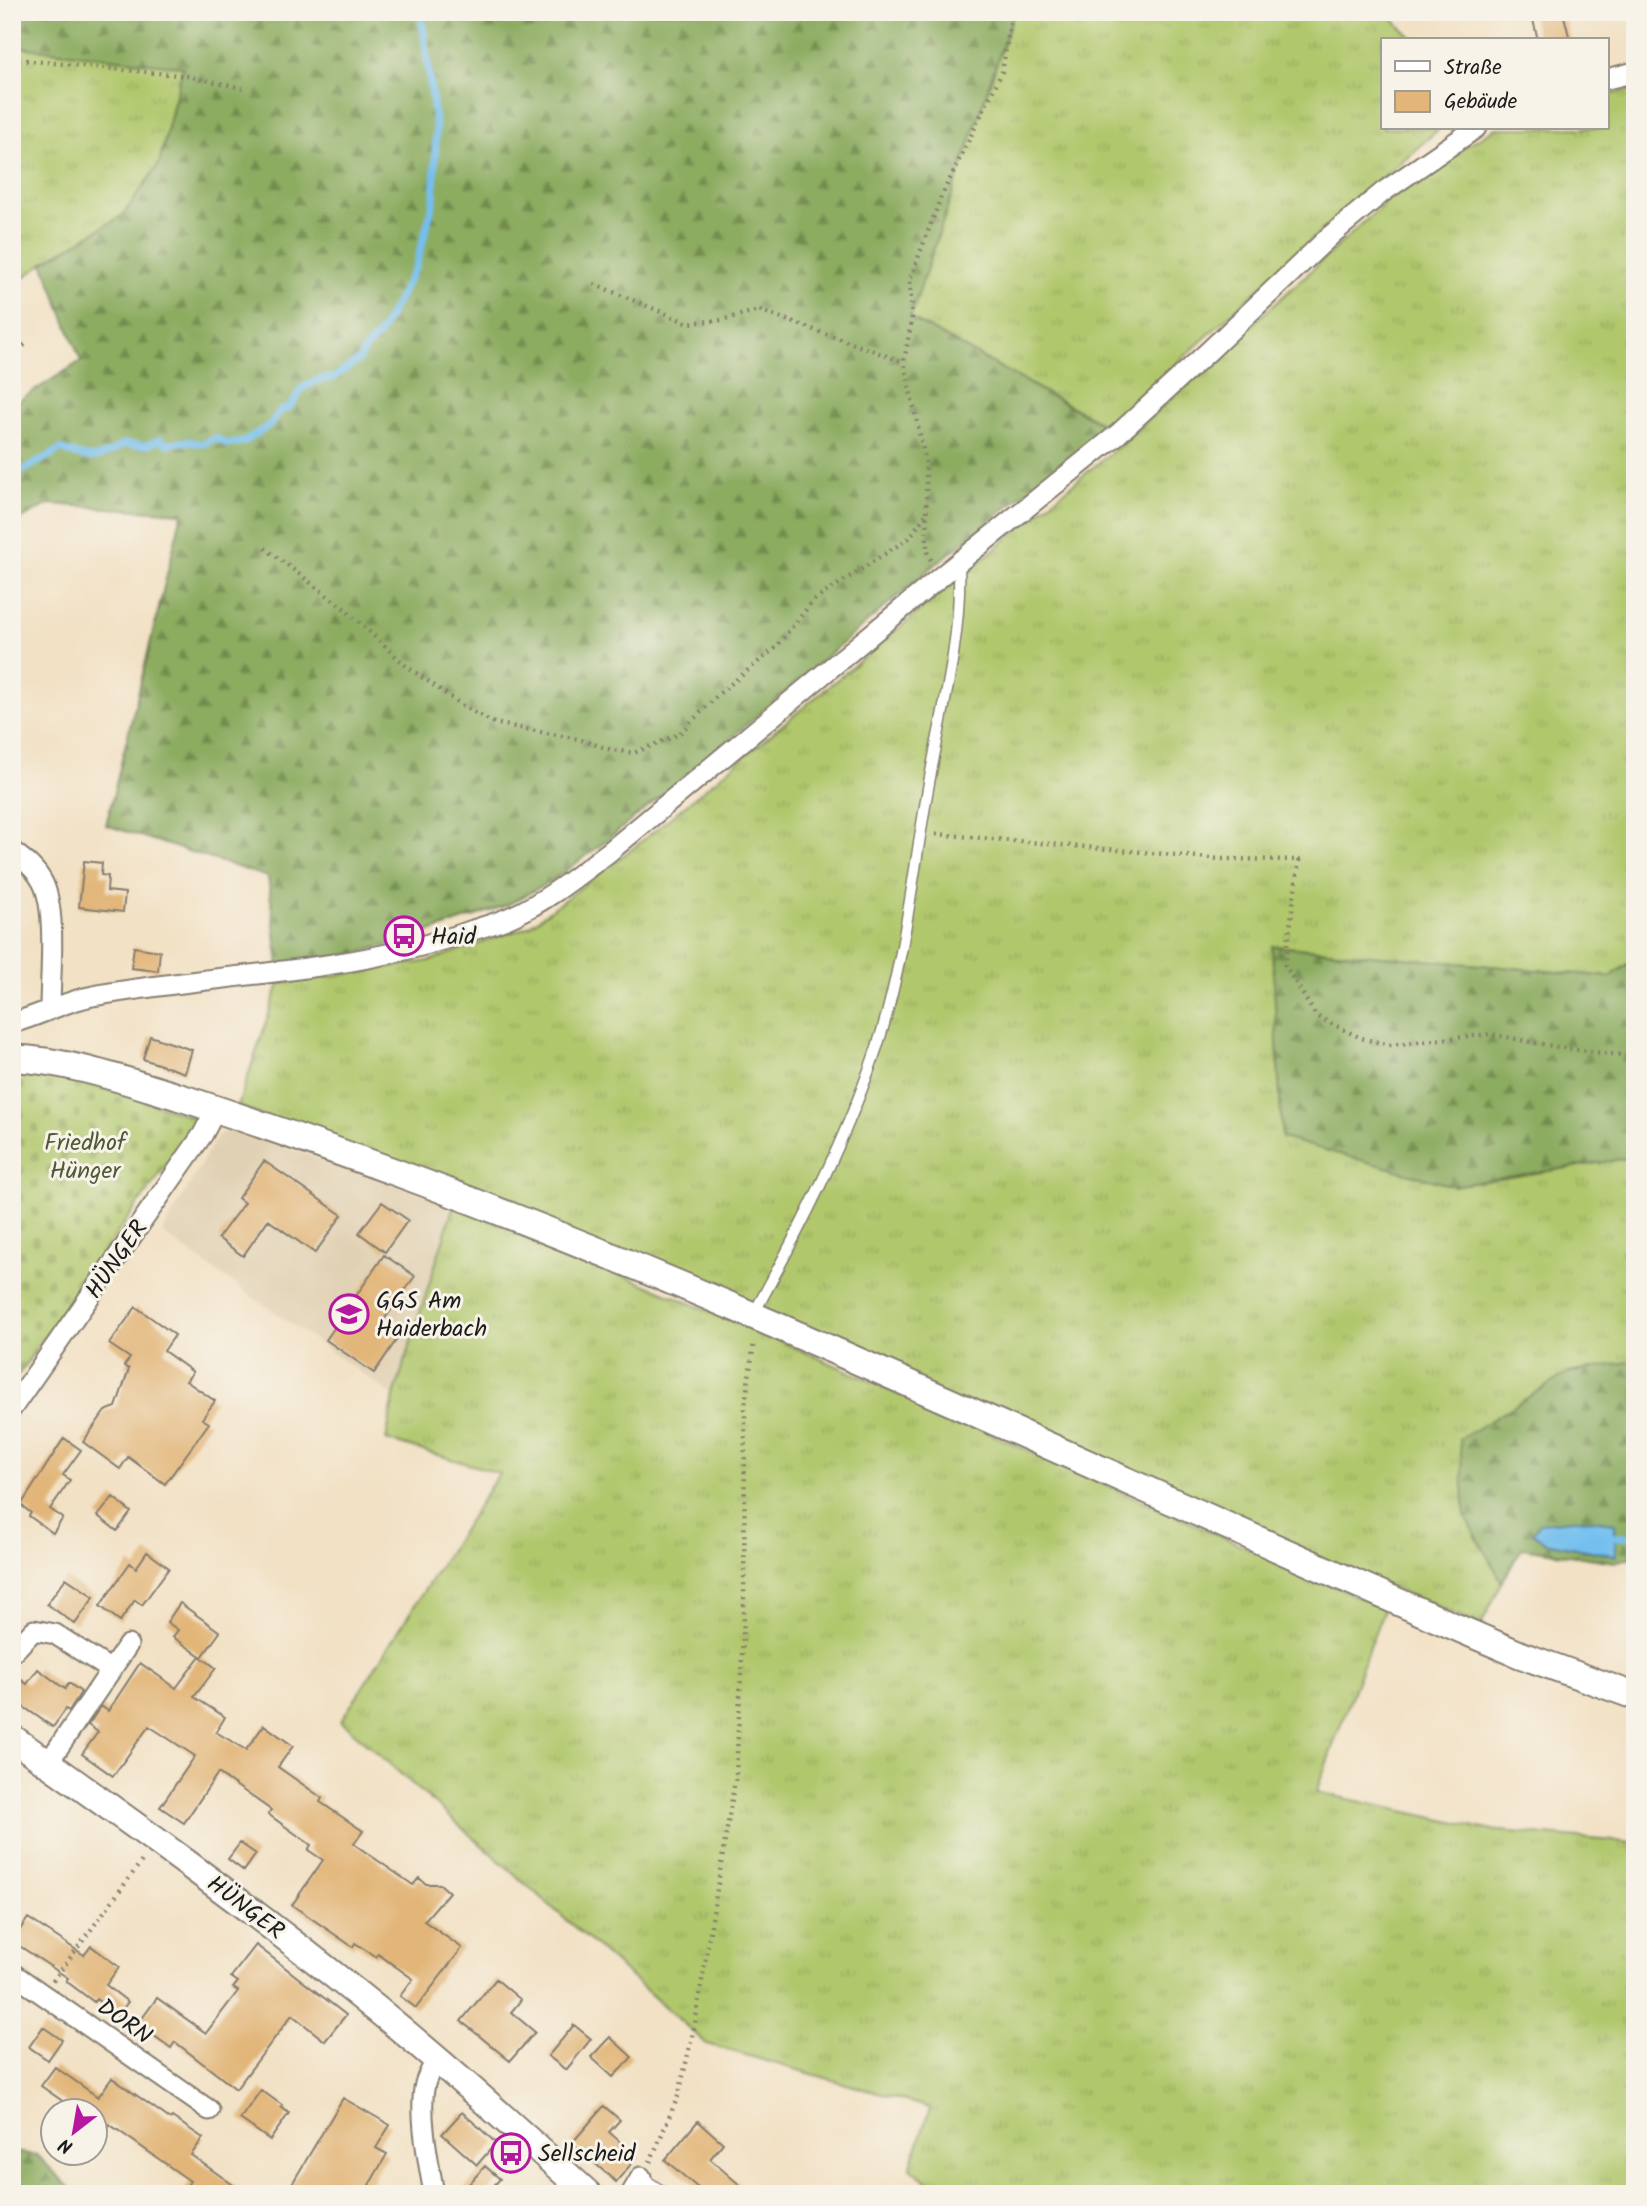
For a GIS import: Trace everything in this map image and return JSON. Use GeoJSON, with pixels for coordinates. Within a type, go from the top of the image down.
{"type":"FeatureCollection","features":[{"type":"Feature","properties":{"kind":"street"},"geometry":{"type":"LineString","coordinates":[[1608,79],[1635,72]]}},
{"type":"Feature","properties":{"kind":"street"},"geometry":{"type":"LineString","coordinates":[[12,1023],[89,997],[205,979],[352,961],[447,940],[512,916],[558,890],[629,835],[939,578],[1118,434],[1383,192],[1473,130]]}},
{"type":"Feature","properties":{"kind":"street"},"geometry":{"type":"LineString","coordinates":[[12,851],[34,869],[49,902],[50,1009]]}},
{"type":"Feature","properties":{"kind":"street"},"geometry":{"type":"LineString","coordinates":[[12,1058],[44,1060],[94,1071],[216,1109],[449,1192],[752,1315],[1521,1655],[1635,1696]]}},
{"type":"Feature","properties":{"kind":"street","name":"HÜNGER"},"geometry":{"type":"LineString","coordinates":[[12,1408],[203,1134],[216,1109]]}},
{"type":"Feature","properties":{"kind":"street"},"geometry":{"type":"LineString","coordinates":[[14,1651],[34,1630],[54,1634],[111,1670]]}},
{"type":"Feature","properties":{"kind":"street"},"geometry":{"type":"LineString","coordinates":[[48,1763],[128,1645]]}},
{"type":"Feature","properties":{"kind":"street","name":"HÜNGER"},"geometry":{"type":"LineString","coordinates":[[12,1738],[157,1841],[360,1995],[588,2194]]}},
{"type":"Feature","properties":{"kind":"street","name":"DORN"},"geometry":{"type":"LineString","coordinates":[[12,1972],[209,2110]]}},
{"type":"Feature","properties":{"kind":"street"},"geometry":{"type":"LineString","coordinates":[[434,2194],[423,2105],[425,2084],[437,2060]]}},
{"type":"Feature","properties":{"kind":"lane"},"geometry":{"type":"LineString","coordinates":[[752,1315],[813,1202],[877,1047],[904,933],[960,600],[959,563]]}},
{"type":"Feature","properties":{"kind":"lane"},"geometry":{"type":"LineString","coordinates":[[636,2186],[666,2194]]}},
{"type":"Feature","properties":{"kind":"path"},"geometry":{"type":"LineString","coordinates":[[1004,12],[1010,19]]}},
{"type":"Feature","properties":{"kind":"path"},"geometry":{"type":"LineString","coordinates":[[939,578],[927,551],[926,464],[904,362],[912,317],[910,279],[941,197],[1002,72],[1012,12]]}},
{"type":"Feature","properties":{"kind":"path"},"geometry":{"type":"LineString","coordinates":[[12,59],[188,76],[246,89]]}},
{"type":"Feature","properties":{"kind":"path"},"geometry":{"type":"LineString","coordinates":[[594,284],[688,323],[721,320],[759,310],[904,362]]}},
{"type":"Feature","properties":{"kind":"path"},"geometry":{"type":"LineString","coordinates":[[12,354],[26,344]]}},
{"type":"Feature","properties":{"kind":"path"},"geometry":{"type":"LineString","coordinates":[[265,548],[345,609],[405,665],[463,706],[494,723],[578,738],[612,750],[634,753],[678,734],[720,693],[775,648],[813,601],[909,538],[927,513]]}},
{"type":"Feature","properties":{"kind":"path"},"geometry":{"type":"LineString","coordinates":[[920,832],[1221,859],[1299,860],[1285,965],[1316,1016],[1361,1038],[1389,1045],[1490,1034],[1556,1047],[1635,1057]]}},
{"type":"Feature","properties":{"kind":"path"},"geometry":{"type":"LineString","coordinates":[[636,2186],[648,2167],[679,2094],[695,2023],[736,1774],[744,1616],[745,1405],[756,1331],[752,1315]]}},
{"type":"Feature","properties":{"kind":"path"},"geometry":{"type":"LineString","coordinates":[[57,1976],[157,1841]]}},
{"type":"Feature","properties":{"kind":"shaded area","name":"GGS Am Haiderbach"},"geometry":{"type":"Polygon","coordinates":[[[229,1130],[454,1205],[394,1396],[162,1233],[217,1136],[229,1130]]]}},
{"type":"Feature","properties":{"kind":"green space"},"geometry":{"type":"Polygon","coordinates":[[[12,12],[1014,12],[910,318],[1108,427],[926,572],[704,761],[601,845],[552,881],[507,905],[407,940],[350,955],[279,965],[268,877],[106,825],[182,513],[49,504],[12,524],[12,405],[81,361],[43,263],[123,215],[159,164],[183,67],[12,46],[12,12]]]}},
{"type":"Feature","properties":{"kind":"green space"},"geometry":{"type":"Polygon","coordinates":[[[1014,12],[1386,12],[1412,38],[1381,38],[1381,130],[1438,130],[1319,233],[1108,427],[910,318],[1014,12]]]}},
{"type":"Feature","properties":{"kind":"green space"},"geometry":{"type":"Polygon","coordinates":[[[12,46],[183,66],[159,164],[123,215],[43,263],[12,287],[12,46]]]}},
{"type":"Feature","properties":{"kind":"green space"},"geometry":{"type":"Polygon","coordinates":[[[1635,89],[1635,959],[1610,977],[1273,946],[1453,1186],[1635,1157],[1635,1361],[1568,1374],[1465,1516],[1502,1582],[1481,1625],[238,1106],[279,984],[429,961],[529,926],[636,846],[1126,440],[1387,201],[1493,130],[1608,130],[1608,95],[1635,89]]]}},
{"type":"Feature","properties":{"kind":"green space"},"geometry":{"type":"Polygon","coordinates":[[[1272,946],[1610,977],[1635,959],[1635,1157],[1453,1186],[1282,1138],[1272,946]]]}},
{"type":"Feature","properties":{"kind":"green space","name":"Friedhof Hünger"},"geometry":{"type":"Polygon","coordinates":[[[12,1071],[59,1077],[126,1095],[193,1117],[194,1127],[12,1384],[12,1071]]]}},
{"type":"Feature","properties":{"kind":"green space"},"geometry":{"type":"Polygon","coordinates":[[[454,1205],[769,1336],[1384,1608],[1316,1792],[1489,1830],[1635,1843],[1635,2194],[943,2194],[910,2168],[930,2108],[707,2044],[341,1721],[499,1473],[386,1440],[394,1396],[454,1205]]]}},
{"type":"Feature","properties":{"kind":"green space"},"geometry":{"type":"Polygon","coordinates":[[[1635,1361],[1635,1556],[1615,1562],[1522,1548],[1502,1582],[1465,1516],[1460,1439],[1568,1373],[1635,1361]]]}},
{"type":"Feature","properties":{"kind":"green space"},"geometry":{"type":"Polygon","coordinates":[[[12,2152],[37,2155],[38,2168],[50,2168],[76,2194],[12,2194],[12,2152]]]}},
{"type":"Feature","properties":{"kind":"water"},"geometry":{"type":"Polygon","coordinates":[[[1583,1519],[1615,1523],[1616,1556],[1545,1542],[1533,1533],[1540,1523],[1583,1519]]]}},
{"type":"Feature","properties":{"kind":"building"},"geometry":{"type":"Polygon","coordinates":[[[1531,12],[1563,12],[1570,38],[1538,38],[1531,12]]]}},
{"type":"Feature","properties":{"kind":"building"},"geometry":{"type":"Polygon","coordinates":[[[84,861],[102,863],[101,875],[108,876],[107,891],[125,893],[123,912],[79,907],[84,861]]]}},
{"type":"Feature","properties":{"kind":"building"},"geometry":{"type":"Polygon","coordinates":[[[134,947],[160,951],[158,971],[131,968],[134,947]]]}},
{"type":"Feature","properties":{"kind":"building"},"geometry":{"type":"Polygon","coordinates":[[[150,1036],[192,1050],[185,1073],[143,1059],[150,1036]]]}},
{"type":"Feature","properties":{"kind":"building"},"geometry":{"type":"Polygon","coordinates":[[[264,1161],[342,1215],[315,1253],[268,1220],[243,1256],[218,1238],[244,1203],[238,1198],[264,1161]]]}},
{"type":"Feature","properties":{"kind":"building"},"geometry":{"type":"Polygon","coordinates":[[[382,1202],[408,1220],[385,1252],[359,1233],[382,1202]]]}},
{"type":"Feature","properties":{"kind":"building"},"geometry":{"type":"Polygon","coordinates":[[[384,1255],[415,1276],[381,1324],[399,1336],[374,1373],[326,1340],[384,1255]]]}},
{"type":"Feature","properties":{"kind":"building"},"geometry":{"type":"Polygon","coordinates":[[[136,1307],[175,1335],[164,1351],[193,1372],[186,1381],[215,1401],[202,1419],[209,1423],[165,1484],[128,1457],[120,1469],[83,1442],[105,1411],[116,1407],[129,1369],[124,1366],[130,1358],[109,1344],[136,1307]]]}},
{"type":"Feature","properties":{"kind":"building"},"geometry":{"type":"Polygon","coordinates":[[[64,1438],[81,1450],[63,1475],[70,1480],[50,1509],[63,1518],[53,1533],[29,1516],[31,1513],[21,1505],[64,1438]]]}},
{"type":"Feature","properties":{"kind":"building"},"geometry":{"type":"Polygon","coordinates":[[[113,1497],[131,1512],[117,1531],[98,1516],[113,1497]]]}},
{"type":"Feature","properties":{"kind":"building"},"geometry":{"type":"Polygon","coordinates":[[[147,1552],[169,1568],[142,1605],[135,1600],[120,1621],[100,1606],[130,1563],[136,1568],[147,1552]]]}},
{"type":"Feature","properties":{"kind":"building"},"geometry":{"type":"Polygon","coordinates":[[[66,1578],[94,1597],[75,1624],[47,1604],[66,1578]]]}},
{"type":"Feature","properties":{"kind":"building"},"geometry":{"type":"Polygon","coordinates":[[[180,1603],[220,1632],[202,1657],[173,1637],[178,1630],[167,1622],[180,1603]]]}},
{"type":"Feature","properties":{"kind":"building"},"geometry":{"type":"Polygon","coordinates":[[[200,1656],[216,1668],[194,1697],[225,1717],[216,1732],[246,1750],[264,1725],[293,1746],[278,1767],[322,1798],[320,1802],[363,1831],[354,1844],[413,1885],[419,1878],[426,1884],[440,1884],[449,1892],[424,1921],[462,1948],[416,2008],[400,1996],[413,1979],[378,1954],[376,1957],[355,1943],[353,1947],[292,1905],[323,1860],[308,1850],[311,1845],[268,1814],[271,1810],[218,1773],[184,1823],[160,1807],[195,1756],[149,1726],[113,1776],[82,1754],[98,1732],[88,1725],[101,1706],[108,1711],[140,1663],[176,1688],[200,1656]]]}},
{"type":"Feature","properties":{"kind":"building"},"geometry":{"type":"Polygon","coordinates":[[[38,1669],[65,1689],[69,1683],[81,1692],[69,1711],[66,1709],[53,1727],[12,1699],[12,1673],[27,1684],[38,1669]]]}},
{"type":"Feature","properties":{"kind":"building"},"geometry":{"type":"Polygon","coordinates":[[[240,1843],[256,1854],[244,1871],[228,1859],[240,1843]]]}},
{"type":"Feature","properties":{"kind":"building"},"geometry":{"type":"Polygon","coordinates":[[[28,1918],[84,1955],[91,1946],[119,1967],[106,1985],[128,2002],[117,2016],[96,1999],[94,2002],[66,1981],[68,1978],[12,1941],[28,1918]]]}},
{"type":"Feature","properties":{"kind":"building"},"geometry":{"type":"Polygon","coordinates":[[[256,1945],[346,2015],[325,2041],[292,2015],[236,2089],[175,2042],[171,2048],[138,2024],[157,1998],[206,2033],[238,1991],[233,1988],[238,1982],[231,1977],[256,1945]]]}},
{"type":"Feature","properties":{"kind":"building"},"geometry":{"type":"Polygon","coordinates":[[[496,1979],[521,2000],[511,2012],[535,2032],[510,2061],[461,2021],[496,1979]]]}},
{"type":"Feature","properties":{"kind":"building"},"geometry":{"type":"Polygon","coordinates":[[[574,2025],[591,2039],[566,2070],[548,2056],[574,2025]]]}},
{"type":"Feature","properties":{"kind":"building"},"geometry":{"type":"Polygon","coordinates":[[[43,2027],[62,2040],[48,2060],[29,2047],[43,2027]]]}},
{"type":"Feature","properties":{"kind":"building"},"geometry":{"type":"Polygon","coordinates":[[[610,2037],[632,2057],[613,2077],[591,2057],[610,2037]]]}},
{"type":"Feature","properties":{"kind":"building"},"geometry":{"type":"Polygon","coordinates":[[[55,2067],[98,2097],[112,2078],[170,2119],[172,2117],[203,2138],[191,2155],[246,2194],[182,2194],[190,2181],[108,2125],[108,2098],[58,2098],[41,2086],[55,2067]]]}},
{"type":"Feature","properties":{"kind":"building"},"geometry":{"type":"Polygon","coordinates":[[[261,2090],[289,2113],[270,2140],[240,2119],[261,2090]]]}},
{"type":"Feature","properties":{"kind":"building"},"geometry":{"type":"Polygon","coordinates":[[[343,2098],[390,2125],[376,2148],[387,2154],[364,2194],[286,2194],[343,2098]]]}},
{"type":"Feature","properties":{"kind":"building"},"geometry":{"type":"Polygon","coordinates":[[[604,2106],[620,2120],[609,2132],[637,2157],[616,2182],[572,2143],[604,2106]]]}},
{"type":"Feature","properties":{"kind":"building"},"geometry":{"type":"Polygon","coordinates":[[[462,2112],[496,2143],[477,2165],[442,2134],[462,2112]]]}},
{"type":"Feature","properties":{"kind":"building"},"geometry":{"type":"Polygon","coordinates":[[[698,2121],[723,2143],[710,2159],[750,2194],[705,2194],[665,2160],[698,2121]]]}},
{"type":"Feature","properties":{"kind":"building"},"geometry":{"type":"Polygon","coordinates":[[[485,2166],[500,2179],[486,2194],[460,2194],[485,2166]]]}},
{"type":"Feature","properties":{"kind":"waterway"},"geometry":{"type":"LineString","coordinates":[[12,477],[61,449],[92,457],[106,454],[123,444],[145,445],[160,439],[167,444],[187,441],[203,444],[216,438],[227,444],[244,442],[271,424],[280,411],[291,406],[302,388],[321,379],[333,378],[360,359],[366,348],[379,335],[416,266],[434,200],[436,129],[421,12]]}},
{"type":"Feature","properties":{"kind":"waterway"},"geometry":{"type":"LineString","coordinates":[[1615,1537],[1635,1536]]}},
{"type":"Feature","properties":{"kind":"place","name":"Haid"},"geometry":{"type":"Point","coordinates":[404,936]}},
{"type":"Feature","properties":{"kind":"place","name":"GGS Am Haiderbach"},"geometry":{"type":"Point","coordinates":[349,1314]}},
{"type":"Feature","properties":{"kind":"place","name":"Sellscheid"},"geometry":{"type":"Point","coordinates":[511,2153]}}]}
